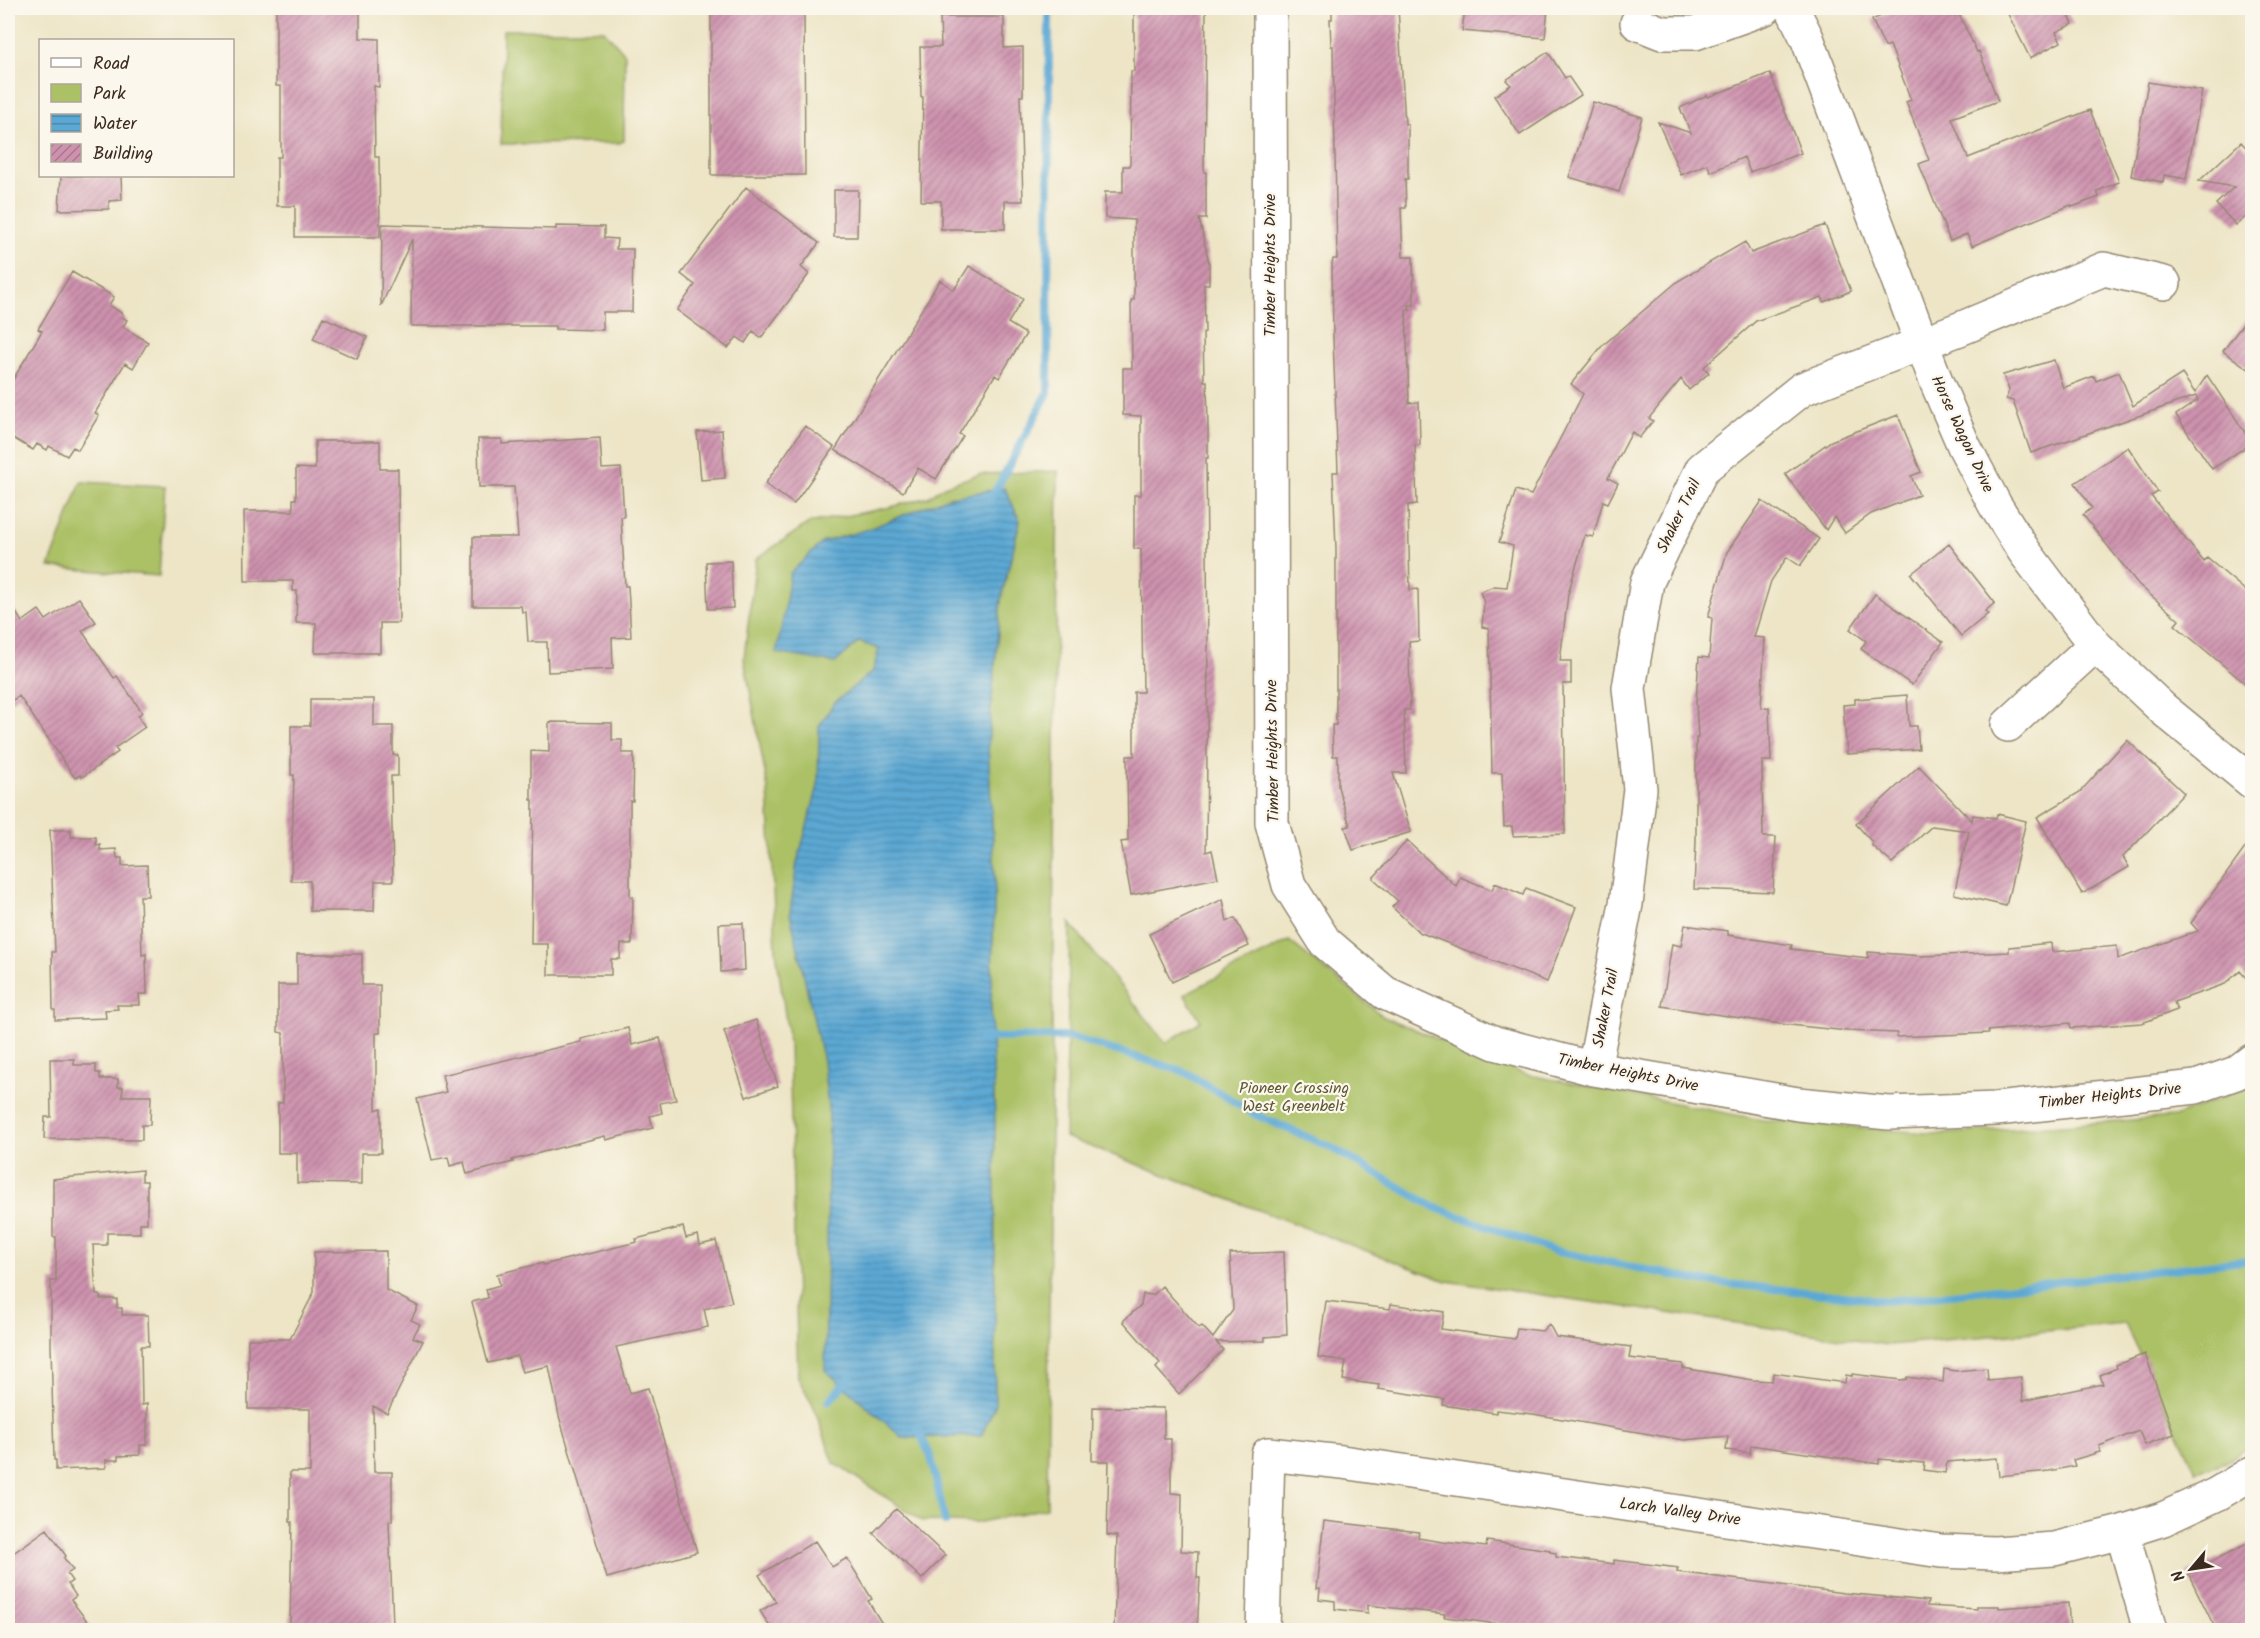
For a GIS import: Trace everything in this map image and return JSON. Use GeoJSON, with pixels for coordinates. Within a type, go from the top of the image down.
{"type":"FeatureCollection","features":[{"type":"Feature","properties":{"kind":"street","name":"Timber Heights Drive"},"geometry":{"type":"LineString","coordinates":[[1270,8],[1272,823],[1289,885],[1325,942],[1384,993],[1495,1043],[1594,1069],[1798,1104],[1889,1113],[1996,1109],[2196,1087],[2236,1073],[2253,1061]]}},
{"type":"Feature","properties":{"kind":"street"},"geometry":{"type":"LineString","coordinates":[[1636,23],[1662,33],[1695,33],[1765,8]]}},
{"type":"Feature","properties":{"kind":"street","name":"Horse Wagon Drive"},"geometry":{"type":"LineString","coordinates":[[1792,8],[1807,38],[1936,381],[1964,446],[1995,505],[2024,551],[2095,645],[2163,709],[2253,782]]}},
{"type":"Feature","properties":{"kind":"street","name":"Shaker Trail"},"geometry":{"type":"LineString","coordinates":[[1594,1069],[1626,904],[1640,789],[1629,688],[1647,582],[1702,469],[1802,389],[1962,328],[2104,269],[2164,283]]}},
{"type":"Feature","properties":{"kind":"street"},"geometry":{"type":"LineString","coordinates":[[2008,725],[2095,645]]}},
{"type":"Feature","properties":{"kind":"street","name":"Larch Valley Drive"},"geometry":{"type":"LineString","coordinates":[[1263,1630],[1268,1454],[1342,1462],[1941,1551],[1995,1553],[2054,1549],[2122,1532],[2163,1519],[2217,1494],[2253,1473]]}},
{"type":"Feature","properties":{"kind":"street"},"geometry":{"type":"LineString","coordinates":[[2122,1532],[2150,1630]]}},
{"type":"Feature","properties":{"kind":"green space"},"geometry":{"type":"Polygon","coordinates":[[[503,30],[604,30],[625,54],[624,141],[619,143],[501,144],[503,30]]]}},
{"type":"Feature","properties":{"kind":"green space"},"geometry":{"type":"Polygon","coordinates":[[[1058,471],[1047,1508],[976,1523],[922,1521],[834,1463],[813,1405],[798,1378],[789,1043],[776,950],[768,789],[744,658],[756,559],[809,523],[891,507],[928,497],[944,486],[980,474],[1058,471]]]}},
{"type":"Feature","properties":{"kind":"green space"},"geometry":{"type":"Polygon","coordinates":[[[81,482],[165,486],[159,576],[49,567],[81,482]]]}},
{"type":"Feature","properties":{"kind":"green space","name":"Pioneer Crossing West Greenbelt"},"geometry":{"type":"Polygon","coordinates":[[[1070,923],[1166,1043],[1201,1021],[1184,994],[1289,941],[1384,1017],[1524,1074],[1762,1120],[1940,1134],[2174,1117],[2252,1085],[2252,1443],[2225,1462],[2196,1471],[2125,1324],[1888,1345],[1446,1281],[1065,1137],[1070,923]]]}},
{"type":"Feature","properties":{"kind":"water"},"geometry":{"type":"Polygon","coordinates":[[[1005,488],[1020,521],[1001,599],[988,744],[995,878],[991,1007],[995,1121],[995,1406],[981,1436],[903,1438],[825,1370],[829,1117],[823,1061],[790,913],[797,863],[818,786],[819,726],[834,703],[873,671],[879,649],[859,642],[835,663],[776,653],[790,573],[823,542],[866,530],[949,497],[1005,488]]]}},
{"type":"Feature","properties":{"kind":"building"},"geometry":{"type":"Polygon","coordinates":[[[276,8],[360,8],[360,38],[379,39],[379,87],[374,86],[375,157],[379,157],[380,237],[295,237],[295,206],[277,206],[277,157],[281,157],[281,86],[276,86],[276,8]]]}},
{"type":"Feature","properties":{"kind":"building"},"geometry":{"type":"Polygon","coordinates":[[[711,8],[804,8],[805,175],[711,175],[711,8]]]}},
{"type":"Feature","properties":{"kind":"building"},"geometry":{"type":"Polygon","coordinates":[[[1134,8],[1206,8],[1204,172],[1206,172],[1206,219],[1199,219],[1209,263],[1209,284],[1204,284],[1205,332],[1203,333],[1208,430],[1208,458],[1206,458],[1208,648],[1206,852],[1212,850],[1218,878],[1131,895],[1121,842],[1128,841],[1127,756],[1134,756],[1134,692],[1143,692],[1141,549],[1134,549],[1134,495],[1141,495],[1141,416],[1123,415],[1123,368],[1132,368],[1131,300],[1134,300],[1134,220],[1105,218],[1105,192],[1123,192],[1123,166],[1130,166],[1134,8]]]}},
{"type":"Feature","properties":{"kind":"building"},"geometry":{"type":"Polygon","coordinates":[[[1332,8],[1398,8],[1405,124],[1408,124],[1406,208],[1401,208],[1403,257],[1413,257],[1414,305],[1409,305],[1410,310],[1406,310],[1409,403],[1419,402],[1420,445],[1415,445],[1417,504],[1408,505],[1410,590],[1418,589],[1419,641],[1409,642],[1410,710],[1404,710],[1406,773],[1393,773],[1411,832],[1353,850],[1345,827],[1350,826],[1338,787],[1338,756],[1333,756],[1332,725],[1336,725],[1336,549],[1333,472],[1338,472],[1332,264],[1333,259],[1337,259],[1333,46],[1331,46],[1330,19],[1332,19],[1332,8]]]}},
{"type":"Feature","properties":{"kind":"building"},"geometry":{"type":"Polygon","coordinates":[[[1465,8],[1548,8],[1545,38],[1462,31],[1465,8]]]}},
{"type":"Feature","properties":{"kind":"building"},"geometry":{"type":"Polygon","coordinates":[[[1898,8],[1950,8],[1954,16],[1959,14],[1977,52],[1979,51],[1998,101],[1952,118],[1968,158],[2090,110],[2119,182],[2097,191],[2099,197],[2072,207],[2071,205],[1972,246],[1967,234],[1950,241],[1919,164],[1929,160],[1906,102],[1911,100],[1890,45],[1885,47],[1872,20],[1898,8]]]}},
{"type":"Feature","properties":{"kind":"building"},"geometry":{"type":"Polygon","coordinates":[[[2005,8],[2065,8],[2073,24],[2056,32],[2061,42],[2030,58],[2005,8]]]}},
{"type":"Feature","properties":{"kind":"building"},"geometry":{"type":"Polygon","coordinates":[[[940,17],[1004,17],[1004,48],[1023,47],[1023,96],[1020,96],[1023,201],[1005,201],[1005,229],[941,229],[941,201],[921,201],[923,97],[921,97],[920,47],[941,47],[940,17]]]}},
{"type":"Feature","properties":{"kind":"building"},"geometry":{"type":"Polygon","coordinates":[[[1548,52],[1565,78],[1568,76],[1581,95],[1520,135],[1494,96],[1511,85],[1506,80],[1548,52]]]}},
{"type":"Feature","properties":{"kind":"building"},"geometry":{"type":"Polygon","coordinates":[[[1770,73],[1801,153],[1750,172],[1744,157],[1711,172],[1707,164],[1681,175],[1658,122],[1691,133],[1680,108],[1707,95],[1708,97],[1770,73]]]}},
{"type":"Feature","properties":{"kind":"building"},"geometry":{"type":"Polygon","coordinates":[[[2148,82],[2202,91],[2186,179],[2164,175],[2163,182],[2131,176],[2148,82]]]}},
{"type":"Feature","properties":{"kind":"building"},"geometry":{"type":"Polygon","coordinates":[[[1593,102],[1642,117],[1619,192],[1569,177],[1593,102]]]}},
{"type":"Feature","properties":{"kind":"building"},"geometry":{"type":"Polygon","coordinates":[[[2241,142],[2253,155],[2253,211],[2236,225],[2216,204],[2234,187],[2199,181],[2241,142]]]}},
{"type":"Feature","properties":{"kind":"building"},"geometry":{"type":"Polygon","coordinates":[[[61,177],[121,177],[122,200],[109,201],[109,209],[59,210],[61,177]]]}},
{"type":"Feature","properties":{"kind":"building"},"geometry":{"type":"Polygon","coordinates":[[[746,187],[819,243],[801,267],[809,274],[761,338],[753,331],[745,343],[737,337],[728,348],[677,310],[695,285],[681,274],[746,187]]]}},
{"type":"Feature","properties":{"kind":"building"},"geometry":{"type":"Polygon","coordinates":[[[834,190],[858,190],[857,237],[834,237],[834,190]]]}},
{"type":"Feature","properties":{"kind":"building"},"geometry":{"type":"Polygon","coordinates":[[[382,224],[556,229],[556,226],[604,227],[604,238],[617,239],[616,249],[633,249],[632,312],[603,312],[603,330],[555,329],[555,326],[411,326],[412,239],[381,306],[382,224]]]}},
{"type":"Feature","properties":{"kind":"building"},"geometry":{"type":"Polygon","coordinates":[[[1825,225],[1851,291],[1824,302],[1822,297],[1756,321],[1704,367],[1709,373],[1689,390],[1681,379],[1649,418],[1653,421],[1639,438],[1632,432],[1608,478],[1618,483],[1608,503],[1603,501],[1593,537],[1585,535],[1568,594],[1560,661],[1571,661],[1571,684],[1563,684],[1565,834],[1513,836],[1512,826],[1504,827],[1502,773],[1492,773],[1489,628],[1482,627],[1484,602],[1480,592],[1494,586],[1507,587],[1513,546],[1499,542],[1516,490],[1531,495],[1583,394],[1571,384],[1602,346],[1678,281],[1745,242],[1751,253],[1825,225]]]}},
{"type":"Feature","properties":{"kind":"building"},"geometry":{"type":"Polygon","coordinates":[[[969,266],[1023,299],[1008,323],[1026,334],[999,378],[995,375],[959,434],[963,436],[936,479],[918,468],[903,492],[835,450],[940,280],[954,290],[969,266]]]}},
{"type":"Feature","properties":{"kind":"building"},"geometry":{"type":"Polygon","coordinates":[[[72,272],[114,297],[109,305],[123,314],[122,317],[127,320],[123,327],[148,342],[133,368],[125,363],[95,413],[99,415],[78,450],[73,447],[67,456],[49,446],[47,450],[37,444],[33,450],[8,435],[8,388],[42,331],[38,329],[72,272]]]}},
{"type":"Feature","properties":{"kind":"building"},"geometry":{"type":"Polygon","coordinates":[[[2253,310],[2253,372],[2223,351],[2253,310]]]}},
{"type":"Feature","properties":{"kind":"building"},"geometry":{"type":"Polygon","coordinates":[[[323,317],[367,337],[357,359],[313,339],[323,317]]]}},
{"type":"Feature","properties":{"kind":"building"},"geometry":{"type":"Polygon","coordinates":[[[2054,360],[2063,388],[2094,376],[2096,381],[2119,372],[2133,406],[2182,374],[2195,393],[2207,375],[2252,443],[2212,469],[2176,415],[2198,400],[2196,396],[2031,453],[2013,401],[2006,399],[2009,390],[2003,375],[2054,360]]]}},
{"type":"Feature","properties":{"kind":"building"},"geometry":{"type":"Polygon","coordinates":[[[1898,415],[1921,472],[1911,476],[1919,495],[1871,514],[1845,533],[1834,517],[1826,530],[1785,474],[1831,441],[1898,415]]]}},
{"type":"Feature","properties":{"kind":"building"},"geometry":{"type":"Polygon","coordinates":[[[805,426],[834,447],[794,504],[765,484],[805,426]]]}},
{"type":"Feature","properties":{"kind":"building"},"geometry":{"type":"Polygon","coordinates":[[[722,430],[725,478],[701,480],[697,432],[722,430]]]}},
{"type":"Feature","properties":{"kind":"building"},"geometry":{"type":"Polygon","coordinates":[[[600,438],[602,469],[621,468],[625,586],[628,586],[631,637],[612,638],[613,669],[548,672],[547,642],[528,642],[526,612],[522,612],[521,606],[473,606],[473,537],[518,537],[514,487],[479,487],[478,439],[502,439],[502,444],[600,438]]]}},
{"type":"Feature","properties":{"kind":"building"},"geometry":{"type":"Polygon","coordinates":[[[315,441],[380,441],[380,469],[398,469],[399,623],[380,623],[380,653],[315,653],[316,623],[296,623],[297,591],[293,591],[293,581],[245,581],[244,511],[293,511],[293,499],[296,499],[296,468],[315,469],[315,441]]]}},
{"type":"Feature","properties":{"kind":"building"},"geometry":{"type":"Polygon","coordinates":[[[2128,447],[2158,492],[2151,496],[2204,562],[2207,558],[2253,597],[2253,690],[2175,625],[2179,620],[2138,584],[2083,515],[2092,508],[2075,483],[2128,447]]]}},
{"type":"Feature","properties":{"kind":"building"},"geometry":{"type":"Polygon","coordinates":[[[1762,501],[1819,539],[1800,566],[1787,557],[1771,581],[1754,637],[1765,638],[1761,708],[1769,707],[1771,761],[1762,761],[1763,837],[1776,837],[1773,892],[1694,889],[1696,738],[1698,738],[1696,702],[1699,657],[1709,658],[1712,618],[1708,617],[1727,552],[1762,501]]]}},
{"type":"Feature","properties":{"kind":"building"},"geometry":{"type":"Polygon","coordinates":[[[1949,544],[1995,603],[1985,611],[1988,614],[1961,636],[1911,574],[1949,544]]]}},
{"type":"Feature","properties":{"kind":"building"},"geometry":{"type":"Polygon","coordinates":[[[731,561],[733,608],[708,609],[706,562],[731,561]]]}},
{"type":"Feature","properties":{"kind":"building"},"geometry":{"type":"Polygon","coordinates":[[[1875,594],[1943,642],[1912,685],[1861,649],[1866,641],[1850,629],[1875,594]]]}},
{"type":"Feature","properties":{"kind":"building"},"geometry":{"type":"Polygon","coordinates":[[[79,598],[96,622],[82,631],[114,678],[117,676],[142,712],[138,716],[145,727],[115,748],[118,752],[82,777],[80,775],[75,778],[19,696],[8,703],[8,600],[22,622],[39,610],[46,620],[79,598]]]}},
{"type":"Feature","properties":{"kind":"building"},"geometry":{"type":"Polygon","coordinates":[[[1907,695],[1909,726],[1917,726],[1919,749],[1847,754],[1843,705],[1855,704],[1855,699],[1907,695]]]}},
{"type":"Feature","properties":{"kind":"building"},"geometry":{"type":"Polygon","coordinates":[[[310,699],[374,699],[374,726],[393,726],[393,755],[398,755],[398,776],[391,776],[393,881],[375,881],[374,911],[310,911],[310,881],[291,881],[294,775],[291,775],[291,726],[310,726],[310,699]]]}},
{"type":"Feature","properties":{"kind":"building"},"geometry":{"type":"Polygon","coordinates":[[[549,722],[612,723],[612,740],[622,740],[622,753],[634,753],[633,801],[630,801],[632,944],[621,944],[620,959],[611,959],[611,975],[548,975],[548,944],[531,944],[533,800],[531,800],[531,751],[549,752],[549,722]]]}},
{"type":"Feature","properties":{"kind":"building"},"geometry":{"type":"Polygon","coordinates":[[[2127,740],[2184,793],[2123,857],[2129,867],[2082,894],[2037,817],[2080,792],[2127,740]]]}},
{"type":"Feature","properties":{"kind":"building"},"geometry":{"type":"Polygon","coordinates":[[[1919,766],[1972,821],[1973,815],[1996,818],[1997,814],[2026,821],[2006,906],[1954,894],[1969,831],[1932,826],[1892,863],[1872,846],[1872,842],[1856,824],[1919,766]]]}},
{"type":"Feature","properties":{"kind":"building"},"geometry":{"type":"Polygon","coordinates":[[[50,830],[71,830],[71,837],[96,837],[96,845],[100,844],[100,850],[116,849],[117,858],[122,858],[122,866],[147,865],[148,896],[140,896],[142,955],[146,954],[147,994],[139,994],[140,1005],[117,1005],[118,1009],[105,1010],[106,1018],[55,1020],[50,830]]]}},
{"type":"Feature","properties":{"kind":"building"},"geometry":{"type":"Polygon","coordinates":[[[2253,837],[2253,986],[2240,971],[2225,984],[2174,1002],[2177,1010],[2142,1023],[2071,1028],[2070,1023],[1988,1031],[1989,1033],[1896,1037],[1897,1033],[1780,1024],[1662,1006],[1672,944],[1681,946],[1685,925],[1728,931],[1728,935],[1792,945],[1791,949],[1868,958],[1868,952],[1923,956],[2009,952],[2009,947],[2051,943],[2052,952],[2117,946],[2118,959],[2198,931],[2191,923],[2253,837]]]}},
{"type":"Feature","properties":{"kind":"building"},"geometry":{"type":"Polygon","coordinates":[[[1407,841],[1456,886],[1460,877],[1492,890],[1495,883],[1523,895],[1526,888],[1576,907],[1547,982],[1419,932],[1392,907],[1398,901],[1373,878],[1407,841]]]}},
{"type":"Feature","properties":{"kind":"building"},"geometry":{"type":"Polygon","coordinates":[[[1223,899],[1227,922],[1235,918],[1249,946],[1172,982],[1149,934],[1223,899]]]}},
{"type":"Feature","properties":{"kind":"building"},"geometry":{"type":"Polygon","coordinates":[[[743,923],[745,970],[721,972],[719,924],[743,923]]]}},
{"type":"Feature","properties":{"kind":"building"},"geometry":{"type":"Polygon","coordinates":[[[297,954],[362,954],[362,985],[380,985],[380,1033],[376,1033],[376,1110],[381,1108],[381,1153],[362,1153],[362,1184],[297,1183],[297,1153],[278,1153],[278,1103],[283,1103],[283,1033],[278,1032],[278,985],[297,985],[297,954]]]}},
{"type":"Feature","properties":{"kind":"building"},"geometry":{"type":"Polygon","coordinates":[[[756,1020],[778,1086],[746,1097],[724,1031],[756,1020]]]}},
{"type":"Feature","properties":{"kind":"building"},"geometry":{"type":"Polygon","coordinates":[[[628,1028],[632,1045],[660,1038],[676,1100],[660,1103],[662,1113],[650,1116],[653,1128],[606,1140],[605,1136],[467,1174],[464,1162],[450,1166],[448,1157],[432,1160],[417,1099],[446,1092],[442,1075],[581,1042],[581,1039],[628,1028]]]}},
{"type":"Feature","properties":{"kind":"building"},"geometry":{"type":"Polygon","coordinates":[[[50,1059],[74,1059],[74,1065],[96,1065],[96,1073],[100,1073],[100,1079],[118,1079],[118,1087],[123,1087],[122,1096],[151,1096],[150,1125],[142,1125],[142,1140],[44,1139],[45,1117],[51,1117],[50,1059]]]}},
{"type":"Feature","properties":{"kind":"building"},"geometry":{"type":"Polygon","coordinates":[[[142,1170],[142,1181],[147,1181],[147,1223],[140,1223],[140,1233],[107,1233],[107,1245],[93,1245],[96,1295],[100,1295],[100,1299],[117,1299],[117,1308],[122,1308],[122,1315],[148,1315],[149,1346],[141,1346],[142,1405],[147,1404],[147,1445],[140,1445],[140,1455],[118,1456],[118,1460],[106,1460],[106,1468],[56,1470],[51,1345],[51,1281],[56,1281],[53,1179],[142,1170]]]}},
{"type":"Feature","properties":{"kind":"building"},"geometry":{"type":"Polygon","coordinates":[[[683,1227],[686,1238],[698,1235],[700,1245],[716,1241],[732,1302],[704,1309],[708,1327],[616,1347],[630,1393],[648,1388],[697,1552],[607,1578],[559,1416],[549,1366],[522,1372],[517,1356],[488,1363],[472,1302],[488,1298],[486,1289],[500,1285],[497,1274],[637,1242],[636,1239],[683,1227]]]}},
{"type":"Feature","properties":{"kind":"building"},"geometry":{"type":"Polygon","coordinates":[[[386,1251],[386,1290],[418,1306],[411,1320],[420,1324],[413,1337],[423,1341],[387,1413],[373,1406],[374,1472],[392,1472],[392,1521],[389,1521],[393,1626],[374,1626],[374,1630],[310,1630],[310,1626],[290,1626],[292,1522],[290,1522],[290,1472],[310,1472],[310,1409],[248,1409],[248,1339],[290,1339],[314,1292],[314,1252],[386,1251]]]}},
{"type":"Feature","properties":{"kind":"building"},"geometry":{"type":"Polygon","coordinates":[[[1284,1252],[1287,1335],[1265,1337],[1265,1341],[1216,1342],[1223,1350],[1179,1394],[1156,1368],[1160,1363],[1123,1321],[1141,1305],[1143,1294],[1153,1295],[1162,1286],[1199,1328],[1202,1326],[1213,1338],[1233,1310],[1230,1254],[1284,1252]]]}},
{"type":"Feature","properties":{"kind":"building"},"geometry":{"type":"Polygon","coordinates":[[[1326,1301],[1390,1309],[1391,1304],[1444,1312],[1441,1329],[1515,1339],[1517,1328],[1542,1331],[1549,1324],[1556,1337],[1631,1347],[1629,1358],[1683,1364],[1683,1368],[1753,1380],[1772,1381],[1773,1373],[1845,1383],[1846,1375],[1852,1376],[1852,1374],[1901,1380],[1907,1377],[1943,1382],[1944,1369],[1956,1371],[1987,1368],[1988,1380],[2021,1377],[2023,1401],[2103,1384],[2100,1375],[2117,1368],[2116,1365],[2145,1354],[2174,1434],[2145,1445],[2139,1431],[2099,1446],[2100,1452],[2073,1460],[2075,1466],[1999,1476],[1997,1458],[1947,1462],[1945,1473],[1924,1470],[1925,1463],[1879,1459],[1879,1464],[1751,1445],[1750,1453],[1726,1450],[1728,1436],[1684,1440],[1533,1414],[1496,1410],[1496,1413],[1443,1405],[1444,1399],[1378,1389],[1379,1385],[1343,1380],[1346,1361],[1318,1357],[1326,1301]]]}},
{"type":"Feature","properties":{"kind":"building"},"geometry":{"type":"Polygon","coordinates":[[[1093,1407],[1164,1408],[1164,1439],[1171,1439],[1171,1493],[1182,1494],[1181,1551],[1198,1552],[1197,1578],[1200,1578],[1197,1630],[1114,1630],[1117,1536],[1107,1535],[1109,1461],[1092,1461],[1093,1407]]]}},
{"type":"Feature","properties":{"kind":"building"},"geometry":{"type":"Polygon","coordinates":[[[896,1509],[945,1555],[922,1579],[873,1533],[896,1509]]]}},
{"type":"Feature","properties":{"kind":"building"},"geometry":{"type":"Polygon","coordinates":[[[1324,1521],[1419,1532],[1418,1538],[1442,1542],[1486,1547],[1487,1541],[1550,1550],[1556,1553],[1556,1557],[1614,1564],[1614,1560],[1678,1568],[1677,1572],[1928,1601],[1927,1606],[1977,1609],[1977,1606],[1999,1606],[1999,1608],[2068,1603],[2070,1630],[1584,1630],[1560,1627],[1559,1630],[1511,1630],[1512,1626],[1444,1617],[1445,1614],[1368,1605],[1368,1613],[1335,1609],[1335,1601],[1319,1599],[1320,1588],[1316,1588],[1324,1521]]]}},
{"type":"Feature","properties":{"kind":"building"},"geometry":{"type":"Polygon","coordinates":[[[47,1529],[73,1570],[67,1574],[72,1581],[68,1584],[76,1596],[71,1600],[94,1630],[8,1630],[8,1557],[47,1529]]]}},
{"type":"Feature","properties":{"kind":"building"},"geometry":{"type":"Polygon","coordinates":[[[815,1541],[832,1567],[847,1558],[872,1599],[868,1601],[886,1630],[772,1630],[760,1611],[776,1602],[759,1575],[815,1541]]]}},
{"type":"Feature","properties":{"kind":"building"},"geometry":{"type":"Polygon","coordinates":[[[2253,1541],[2253,1630],[2216,1630],[2188,1573],[2253,1541]]]}},
{"type":"Feature","properties":{"kind":"waterway"},"geometry":{"type":"LineString","coordinates":[[991,499],[1048,393],[1049,8]]}},
{"type":"Feature","properties":{"kind":"waterway"},"geometry":{"type":"LineString","coordinates":[[981,1038],[1070,1037],[1185,1072],[1256,1115],[1330,1147],[1434,1207],[1554,1251],[1701,1281],[1889,1301],[2252,1260]]}},
{"type":"Feature","properties":{"kind":"waterway"},"geometry":{"type":"LineString","coordinates":[[829,1401],[850,1377]]}},
{"type":"Feature","properties":{"kind":"waterway"},"geometry":{"type":"LineString","coordinates":[[917,1427],[931,1457],[945,1522]]}}]}
